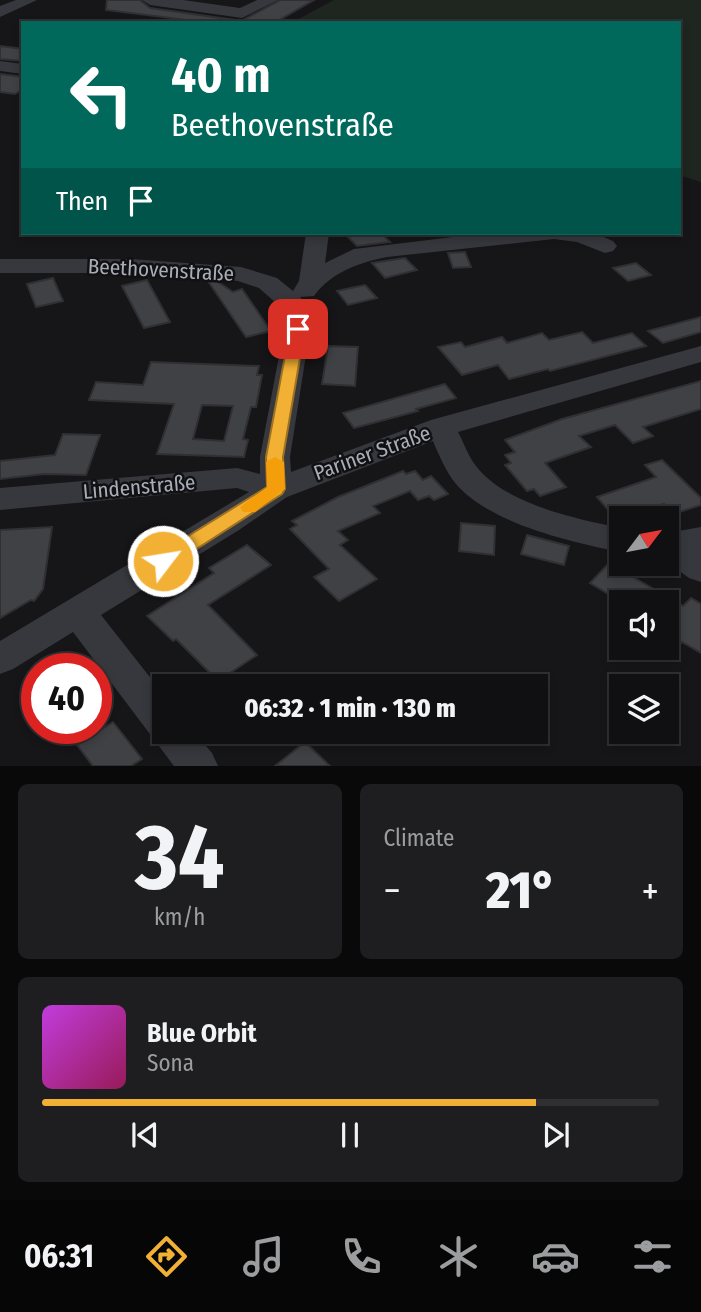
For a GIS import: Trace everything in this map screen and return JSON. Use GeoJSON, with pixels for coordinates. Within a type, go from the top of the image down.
{"type":"FeatureCollection","features":[{"type":"Feature","properties":{"kind":"street"},"geometry":{"type":"LineString","coordinates":[[0,12],[29,0]]}},
{"type":"Feature","properties":{"kind":"street"},"geometry":{"type":"LineString","coordinates":[[150,0],[242,13],[270,0]]}},
{"type":"Feature","properties":{"kind":"street"},"geometry":{"type":"LineString","coordinates":[[0,66],[21,69]]}},
{"type":"Feature","properties":{"kind":"street"},"geometry":{"type":"LineString","coordinates":[[276,489],[275,457],[298,329],[297,308],[311,281],[317,235]]}},
{"type":"Feature","properties":{"kind":"street"},"geometry":{"type":"LineString","coordinates":[[311,281],[354,256],[532,235]]}},
{"type":"Feature","properties":{"kind":"street"},"geometry":{"type":"LineString","coordinates":[[574,235],[605,246]]}},
{"type":"Feature","properties":{"kind":"street","name":"Beethovenstraße"},"geometry":{"type":"LineString","coordinates":[[0,266],[131,266],[241,274],[268,283],[297,308]]}},
{"type":"Feature","properties":{"kind":"street","name":"Pariner Straße"},"geometry":{"type":"LineString","coordinates":[[0,659],[276,489],[441,427],[701,354]]}},
{"type":"Feature","properties":{"kind":"street"},"geometry":{"type":"LineString","coordinates":[[441,427],[466,474],[482,491],[501,503],[609,536]]}},
{"type":"Feature","properties":{"kind":"street","name":"Lindenstraße"},"geometry":{"type":"LineString","coordinates":[[0,499],[237,478],[276,489]]}},
{"type":"Feature","properties":{"kind":"street"},"geometry":{"type":"LineString","coordinates":[[679,543],[701,538]]}},
{"type":"Feature","properties":{"kind":"street"},"geometry":{"type":"LineString","coordinates":[[679,554],[701,569]]}},
{"type":"Feature","properties":{"kind":"street"},"geometry":{"type":"LineString","coordinates":[[78,612],[152,708]]}},
{"type":"Feature","properties":{"kind":"street"},"geometry":{"type":"LineString","coordinates":[[180,744],[198,766]]}},
{"type":"Feature","properties":{"kind":"shaded area"},"geometry":{"type":"Polygon","coordinates":[[[334,0],[701,0],[701,182],[681,176],[681,21],[295,21],[334,0]]]}},
{"type":"Feature","properties":{"kind":"building"},"geometry":{"type":"Polygon","coordinates":[[[107,0],[140,0],[150,8],[235,20],[195,21],[106,10],[107,0]]]}},
{"type":"Feature","properties":{"kind":"building"},"geometry":{"type":"Polygon","coordinates":[[[280,0],[314,0],[277,21],[243,20],[280,0]]]}},
{"type":"Feature","properties":{"kind":"building"},"geometry":{"type":"Polygon","coordinates":[[[0,46],[21,49],[21,61],[0,59],[0,46]]]}},
{"type":"Feature","properties":{"kind":"building"},"geometry":{"type":"Polygon","coordinates":[[[0,74],[21,77],[21,90],[15,94],[0,92],[0,74]]]}},
{"type":"Feature","properties":{"kind":"building"},"geometry":{"type":"Polygon","coordinates":[[[383,235],[390,242],[357,246],[348,237],[383,235]]]}},
{"type":"Feature","properties":{"kind":"building"},"geometry":{"type":"Polygon","coordinates":[[[465,252],[471,267],[453,268],[448,253],[465,252]]]}},
{"type":"Feature","properties":{"kind":"building"},"geometry":{"type":"Polygon","coordinates":[[[405,258],[417,270],[385,278],[372,263],[405,258]]]}},
{"type":"Feature","properties":{"kind":"building"},"geometry":{"type":"Polygon","coordinates":[[[636,263],[651,275],[628,281],[613,268],[636,263]]]}},
{"type":"Feature","properties":{"kind":"building"},"geometry":{"type":"Polygon","coordinates":[[[53,278],[63,301],[36,307],[27,284],[53,278]]]}},
{"type":"Feature","properties":{"kind":"building"},"geometry":{"type":"Polygon","coordinates":[[[147,280],[170,322],[144,328],[122,286],[147,280]]]}},
{"type":"Feature","properties":{"kind":"building"},"geometry":{"type":"Polygon","coordinates":[[[208,281],[218,282],[233,292],[242,289],[271,331],[246,337],[208,281]]]}},
{"type":"Feature","properties":{"kind":"building"},"geometry":{"type":"Polygon","coordinates":[[[365,285],[377,298],[348,305],[337,291],[365,285]]]}},
{"type":"Feature","properties":{"kind":"building"},"geometry":{"type":"Polygon","coordinates":[[[701,317],[701,332],[663,343],[648,331],[701,317]]]}},
{"type":"Feature","properties":{"kind":"building"},"geometry":{"type":"Polygon","coordinates":[[[582,332],[593,343],[632,333],[646,346],[509,379],[498,365],[462,375],[438,347],[461,342],[465,347],[502,337],[507,343],[542,333],[549,340],[582,332]]]}},
{"type":"Feature","properties":{"kind":"building"},"geometry":{"type":"Polygon","coordinates":[[[328,346],[358,347],[355,386],[322,384],[328,346]]]}},
{"type":"Feature","properties":{"kind":"building"},"geometry":{"type":"Polygon","coordinates":[[[151,362],[259,366],[257,375],[262,375],[256,407],[251,407],[243,439],[248,440],[244,457],[157,454],[174,404],[89,400],[96,382],[143,385],[151,362]],[[202,405],[193,439],[224,441],[233,406],[202,405]]]}},
{"type":"Feature","properties":{"kind":"building"},"geometry":{"type":"Polygon","coordinates":[[[701,381],[701,409],[643,427],[653,436],[633,443],[615,425],[579,436],[591,447],[545,463],[566,487],[540,496],[534,489],[527,491],[505,465],[511,463],[505,455],[515,452],[505,440],[562,419],[701,381]]]}},
{"type":"Feature","properties":{"kind":"building"},"geometry":{"type":"Polygon","coordinates":[[[445,384],[456,398],[416,409],[418,411],[354,428],[343,413],[445,384]]]}},
{"type":"Feature","properties":{"kind":"building"},"geometry":{"type":"Polygon","coordinates":[[[63,434],[100,435],[86,475],[44,474],[0,479],[0,461],[55,455],[63,434]]]}},
{"type":"Feature","properties":{"kind":"building"},"geometry":{"type":"Polygon","coordinates":[[[662,460],[701,498],[701,505],[679,512],[679,506],[664,504],[609,506],[609,511],[597,497],[656,477],[645,465],[662,460]]]}},
{"type":"Feature","properties":{"kind":"building"},"geometry":{"type":"Polygon","coordinates":[[[403,471],[406,474],[415,471],[423,480],[431,476],[448,494],[434,500],[429,496],[418,500],[410,491],[373,506],[380,513],[338,531],[348,540],[340,545],[377,579],[339,601],[314,577],[329,569],[290,529],[297,525],[292,521],[338,497],[403,471]]]}},
{"type":"Feature","properties":{"kind":"building"},"geometry":{"type":"Polygon","coordinates":[[[461,523],[495,526],[494,555],[459,551],[461,523]]]}},
{"type":"Feature","properties":{"kind":"building"},"geometry":{"type":"Polygon","coordinates":[[[52,527],[43,589],[34,601],[31,600],[0,618],[0,530],[52,527]]]}},
{"type":"Feature","properties":{"kind":"building"},"geometry":{"type":"Polygon","coordinates":[[[527,535],[569,546],[564,565],[521,554],[527,535]]]}},
{"type":"Feature","properties":{"kind":"building"},"geometry":{"type":"Polygon","coordinates":[[[247,545],[271,565],[208,605],[257,655],[228,674],[211,674],[176,639],[173,641],[147,616],[214,573],[209,568],[247,545]]]}},
{"type":"Feature","properties":{"kind":"building"},"geometry":{"type":"Polygon","coordinates":[[[609,563],[609,576],[631,576],[655,590],[609,590],[609,594],[590,583],[609,563]]]}},
{"type":"Feature","properties":{"kind":"building"},"geometry":{"type":"Polygon","coordinates":[[[691,598],[701,604],[701,653],[682,642],[679,646],[679,604],[683,606],[691,598]]]}},
{"type":"Feature","properties":{"kind":"building"},"geometry":{"type":"Polygon","coordinates":[[[112,723],[142,759],[131,766],[93,766],[77,745],[112,744],[112,723]]]}},
{"type":"Feature","properties":{"kind":"building"},"geometry":{"type":"Polygon","coordinates":[[[302,744],[307,744],[330,766],[275,766],[302,744]]]}},
{"type":"Feature","properties":{"kind":"slow traffic"},"geometry":{"type":"LineString","coordinates":[[249,507],[276,489],[275,462]]}},
{"type":"Feature","properties":{"kind":"route"},"geometry":{"type":"LineString","coordinates":[[163,561],[276,489],[275,457],[298,329]]}}]}
